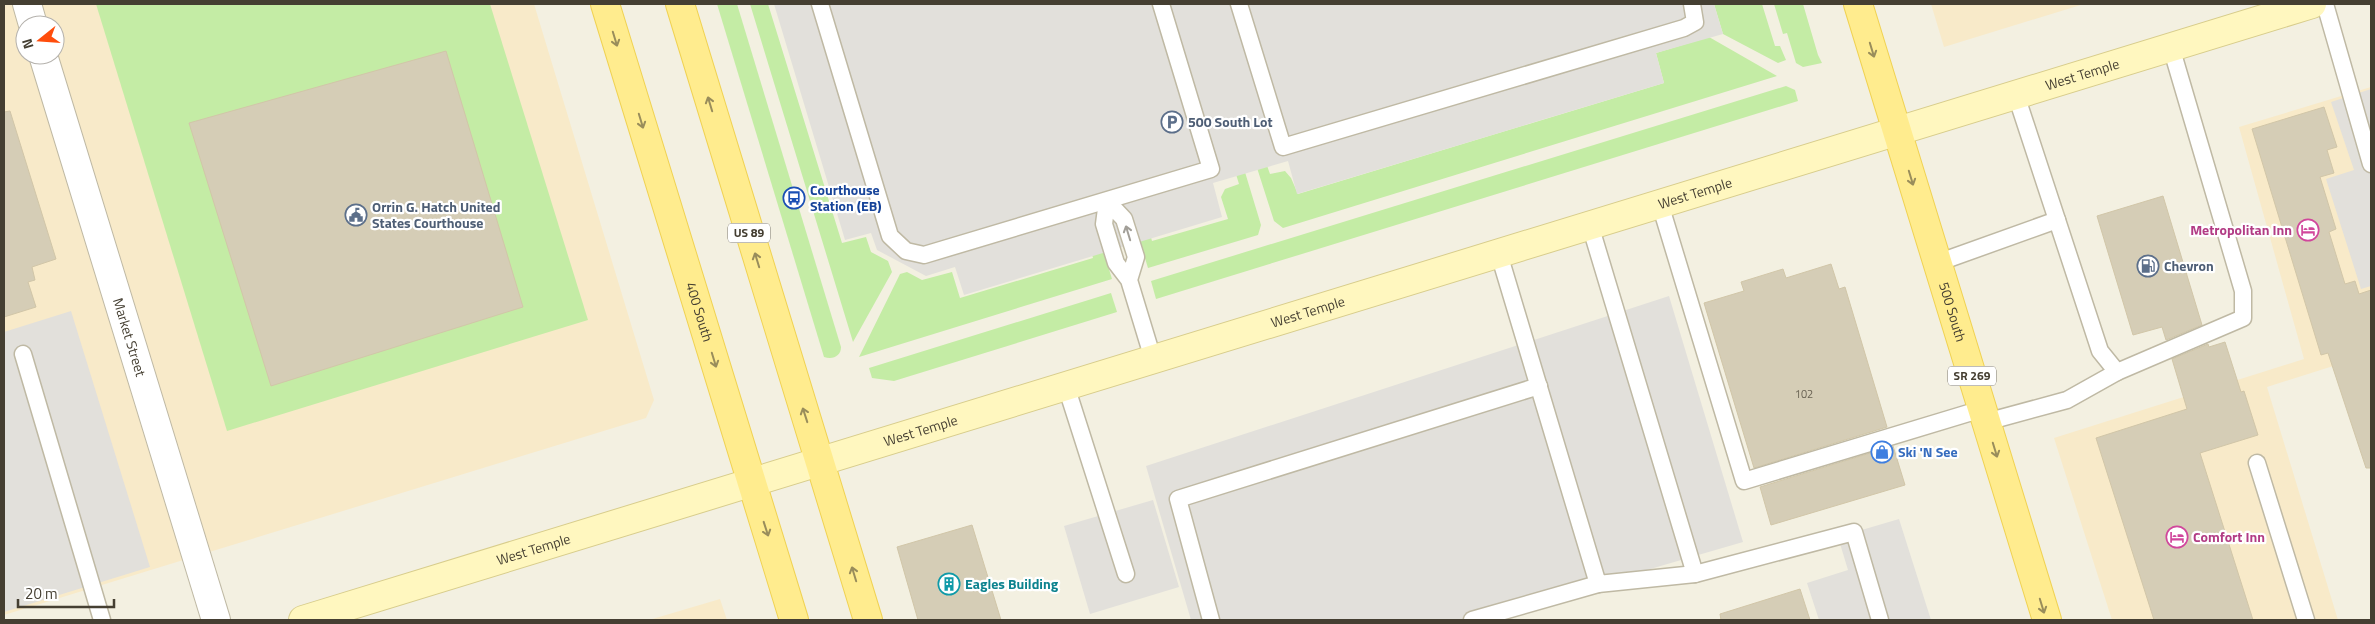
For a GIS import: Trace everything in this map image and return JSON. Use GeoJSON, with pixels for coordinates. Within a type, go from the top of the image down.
{"type":"FeatureCollection","features":[{"type":"Feature","properties":{"kind":"main road","name":"400 South"},"geometry":{"type":"LineString","coordinates":[[605,4],[794,620]]}},
{"type":"Feature","properties":{"kind":"main road","name":"US 89"},"geometry":{"type":"LineString","coordinates":[[680,4],[868,620]]}},
{"type":"Feature","properties":{"kind":"main road","name":"500 South"},"geometry":{"type":"LineString","coordinates":[[1858,4],[2047,620]]}},
{"type":"Feature","properties":{"kind":"main road","name":"West Temple"},"geometry":{"type":"LineString","coordinates":[[317,618],[1153,359],[2312,4]]}},
{"type":"Feature","properties":{"kind":"street","name":"Market Street"},"geometry":{"type":"LineString","coordinates":[[46,65],[216,620]]}},
{"type":"Feature","properties":{"kind":"lane"},"geometry":{"type":"LineString","coordinates":[[820,4],[890,236],[906,251],[924,255],[1211,169],[1161,4]]}},
{"type":"Feature","properties":{"kind":"lane"},"geometry":{"type":"LineString","coordinates":[[1239,4],[1283,147],[1684,28],[1695,22],[1692,4]]}},
{"type":"Feature","properties":{"kind":"lane"},"geometry":{"type":"LineString","coordinates":[[2326,4],[2371,164]]}},
{"type":"Feature","properties":{"kind":"lane"},"geometry":{"type":"LineString","coordinates":[[1660,204],[1744,481],[1984,416],[2067,400],[2117,372],[2243,318],[2243,291],[2171,47]]}},
{"type":"Feature","properties":{"kind":"lane"},"geometry":{"type":"LineString","coordinates":[[2016,95],[2100,351],[2117,372]]}},
{"type":"Feature","properties":{"kind":"lane"},"geometry":{"type":"LineString","coordinates":[[1107,201],[1124,219],[1136,257],[1128,280],[1153,359]]}},
{"type":"Feature","properties":{"kind":"lane"},"geometry":{"type":"LineString","coordinates":[[1937,262],[2057,220]]}},
{"type":"Feature","properties":{"kind":"lane"},"geometry":{"type":"LineString","coordinates":[[1590,225],[1695,574]]}},
{"type":"Feature","properties":{"kind":"lane"},"geometry":{"type":"LineString","coordinates":[[1499,254],[1598,584]]}},
{"type":"Feature","properties":{"kind":"lane"},"geometry":{"type":"LineString","coordinates":[[23,354],[102,620]]}},
{"type":"Feature","properties":{"kind":"lane"},"geometry":{"type":"LineString","coordinates":[[1066,386],[1126,574]]}},
{"type":"Feature","properties":{"kind":"lane"},"geometry":{"type":"LineString","coordinates":[[1211,620],[1178,499],[1539,386]]}},
{"type":"Feature","properties":{"kind":"lane"},"geometry":{"type":"LineString","coordinates":[[2257,463],[2306,620]]}},
{"type":"Feature","properties":{"kind":"lane"},"geometry":{"type":"LineString","coordinates":[[1472,620],[1598,584],[1695,574],[1854,532],[1880,620]]}},
{"type":"Feature","properties":{"kind":"shaded area"},"geometry":{"type":"Polygon","coordinates":[[[4,4],[534,4],[654,400],[646,418],[4,615],[4,4]]]}},
{"type":"Feature","properties":{"kind":"shaded area","name":"500 South Lot"},"geometry":{"type":"Polygon","coordinates":[[[774,4],[1714,4],[1723,34],[1656,53],[1664,83],[1297,194],[1288,161],[1213,183],[1222,217],[964,295],[955,267],[926,276],[877,250],[871,233],[845,240],[774,4]]]}},
{"type":"Feature","properties":{"kind":"shaded area"},"geometry":{"type":"Polygon","coordinates":[[[1931,4],[2084,4],[1944,47],[1931,4]]]}},
{"type":"Feature","properties":{"kind":"shaded area"},"geometry":{"type":"Polygon","coordinates":[[[2371,87],[2371,354],[2267,387],[2338,620],[2112,620],[2054,438],[2304,359],[2239,127],[2371,87]]]}},
{"type":"Feature","properties":{"kind":"shaded area"},"geometry":{"type":"Polygon","coordinates":[[[2371,89],[2371,286],[2361,289],[2326,179],[2354,170],[2331,102],[2371,89]]]}},
{"type":"Feature","properties":{"kind":"shaded area"},"geometry":{"type":"Polygon","coordinates":[[[1669,296],[1743,542],[1475,620],[1191,620],[1146,466],[1669,296]]]}},
{"type":"Feature","properties":{"kind":"shaded area"},"geometry":{"type":"Polygon","coordinates":[[[71,311],[150,567],[4,612],[4,332],[71,311]]]}},
{"type":"Feature","properties":{"kind":"shaded area"},"geometry":{"type":"Polygon","coordinates":[[[1153,500],[1179,587],[1090,614],[1064,526],[1153,500]]]}},
{"type":"Feature","properties":{"kind":"shaded area"},"geometry":{"type":"Polygon","coordinates":[[[1899,519],[1931,620],[1819,620],[1807,583],[1848,570],[1838,537],[1899,519]]]}},
{"type":"Feature","properties":{"kind":"shaded area"},"geometry":{"type":"Polygon","coordinates":[[[720,599],[727,620],[649,620],[720,599]]]}},
{"type":"Feature","properties":{"kind":"green space"},"geometry":{"type":"Polygon","coordinates":[[[96,4],[490,4],[588,320],[227,431],[96,4]]]}},
{"type":"Feature","properties":{"kind":"green space"},"geometry":{"type":"Polygon","coordinates":[[[717,4],[737,4],[841,347],[840,353],[833,358],[824,357],[717,4]]]}},
{"type":"Feature","properties":{"kind":"green space"},"geometry":{"type":"Polygon","coordinates":[[[750,4],[768,4],[842,243],[866,237],[871,252],[888,261],[892,272],[853,342],[750,4]]]}},
{"type":"Feature","properties":{"kind":"green space"},"geometry":{"type":"Polygon","coordinates":[[[1714,4],[1762,4],[1775,46],[1780,46],[1786,60],[1778,63],[1723,34],[1714,4]]]}},
{"type":"Feature","properties":{"kind":"green space"},"geometry":{"type":"Polygon","coordinates":[[[1774,4],[1803,4],[1822,63],[1803,67],[1796,63],[1787,33],[1783,34],[1774,4]]]}},
{"type":"Feature","properties":{"kind":"green space"},"geometry":{"type":"Polygon","coordinates":[[[1709,37],[1777,76],[1283,228],[1274,221],[1250,146],[1261,149],[1270,174],[1285,171],[1291,178],[1298,194],[1664,83],[1656,53],[1709,37]]]}},
{"type":"Feature","properties":{"kind":"green space"},"geometry":{"type":"Polygon","coordinates":[[[1786,86],[1795,90],[1798,101],[1156,299],[1151,281],[1786,86]]]}},
{"type":"Feature","properties":{"kind":"green space"},"geometry":{"type":"Polygon","coordinates":[[[1238,149],[1261,225],[1258,235],[1148,268],[1133,219],[1146,220],[1152,241],[1228,219],[1221,197],[1225,189],[1239,184],[1231,158],[1238,149]]]}},
{"type":"Feature","properties":{"kind":"green space"},"geometry":{"type":"Polygon","coordinates":[[[1099,236],[1112,279],[859,357],[900,274],[907,272],[922,280],[952,272],[960,298],[1093,258],[1087,237],[1099,236]]]}},
{"type":"Feature","properties":{"kind":"green space"},"geometry":{"type":"Polygon","coordinates":[[[1111,293],[1117,312],[894,381],[872,378],[869,368],[1111,293]]]}},
{"type":"Feature","properties":{"kind":"building","name":"Orrin G. Hatch United States Courthouse"},"geometry":{"type":"Polygon","coordinates":[[[446,51],[523,307],[271,386],[189,123],[446,51]]]}},
{"type":"Feature","properties":{"kind":"building","name":"Metropolitan Inn"},"geometry":{"type":"Polygon","coordinates":[[[2324,107],[2337,147],[2327,150],[2334,173],[2320,177],[2336,229],[2329,232],[2345,284],[2355,281],[2359,294],[2371,290],[2371,468],[2366,468],[2328,353],[2321,355],[2252,129],[2324,107]]]}},
{"type":"Feature","properties":{"kind":"building"},"geometry":{"type":"Polygon","coordinates":[[[10,111],[56,259],[32,267],[35,280],[28,282],[36,307],[4,317],[4,112],[10,111]]]}},
{"type":"Feature","properties":{"kind":"building","name":"Chevron"},"geometry":{"type":"Polygon","coordinates":[[[2163,196],[2202,325],[2166,340],[2162,327],[2133,335],[2097,216],[2163,196]]]}},
{"type":"Feature","properties":{"kind":"building"},"geometry":{"type":"Polygon","coordinates":[[[1831,264],[1839,289],[1845,287],[1887,427],[1754,468],[1704,303],[1744,291],[1741,282],[1783,269],[1786,278],[1831,264]]]}},
{"type":"Feature","properties":{"kind":"building","name":"Comfort Inn"},"geometry":{"type":"Polygon","coordinates":[[[2225,342],[2241,392],[2244,391],[2258,435],[2200,453],[2253,620],[2154,620],[2096,438],[2187,409],[2172,359],[2208,344],[2209,347],[2225,342]]]}},
{"type":"Feature","properties":{"kind":"building"},"geometry":{"type":"Polygon","coordinates":[[[1893,446],[1905,485],[1771,525],[1760,487],[1893,446]]]}},
{"type":"Feature","properties":{"kind":"building","name":"Eagles Building"},"geometry":{"type":"Polygon","coordinates":[[[972,525],[1001,620],[918,620],[897,547],[972,525]]]}},
{"type":"Feature","properties":{"kind":"building"},"geometry":{"type":"Polygon","coordinates":[[[1800,589],[1810,620],[1721,620],[1720,614],[1800,589]]]}},
{"type":"Feature","properties":{"kind":"place","name":"500 South Lot"},"geometry":{"type":"Point","coordinates":[1172,122]}},
{"type":"Feature","properties":{"kind":"place","name":"Courthouse Station (EB)"},"geometry":{"type":"Point","coordinates":[794,198]}},
{"type":"Feature","properties":{"kind":"place","name":"Orrin G. Hatch United States Courthouse"},"geometry":{"type":"Point","coordinates":[356,215]}},
{"type":"Feature","properties":{"kind":"place","name":"Metropolitan Inn"},"geometry":{"type":"Point","coordinates":[2308,230]}},
{"type":"Feature","properties":{"kind":"place","name":"Chevron"},"geometry":{"type":"Point","coordinates":[2148,266]}},
{"type":"Feature","properties":{"kind":"place","name":"Ski 'N See"},"geometry":{"type":"Point","coordinates":[1882,452]}},
{"type":"Feature","properties":{"kind":"place","name":"Comfort Inn"},"geometry":{"type":"Point","coordinates":[2177,537]}},
{"type":"Feature","properties":{"kind":"place","name":"Eagles Building"},"geometry":{"type":"Point","coordinates":[949,584]}}]}
